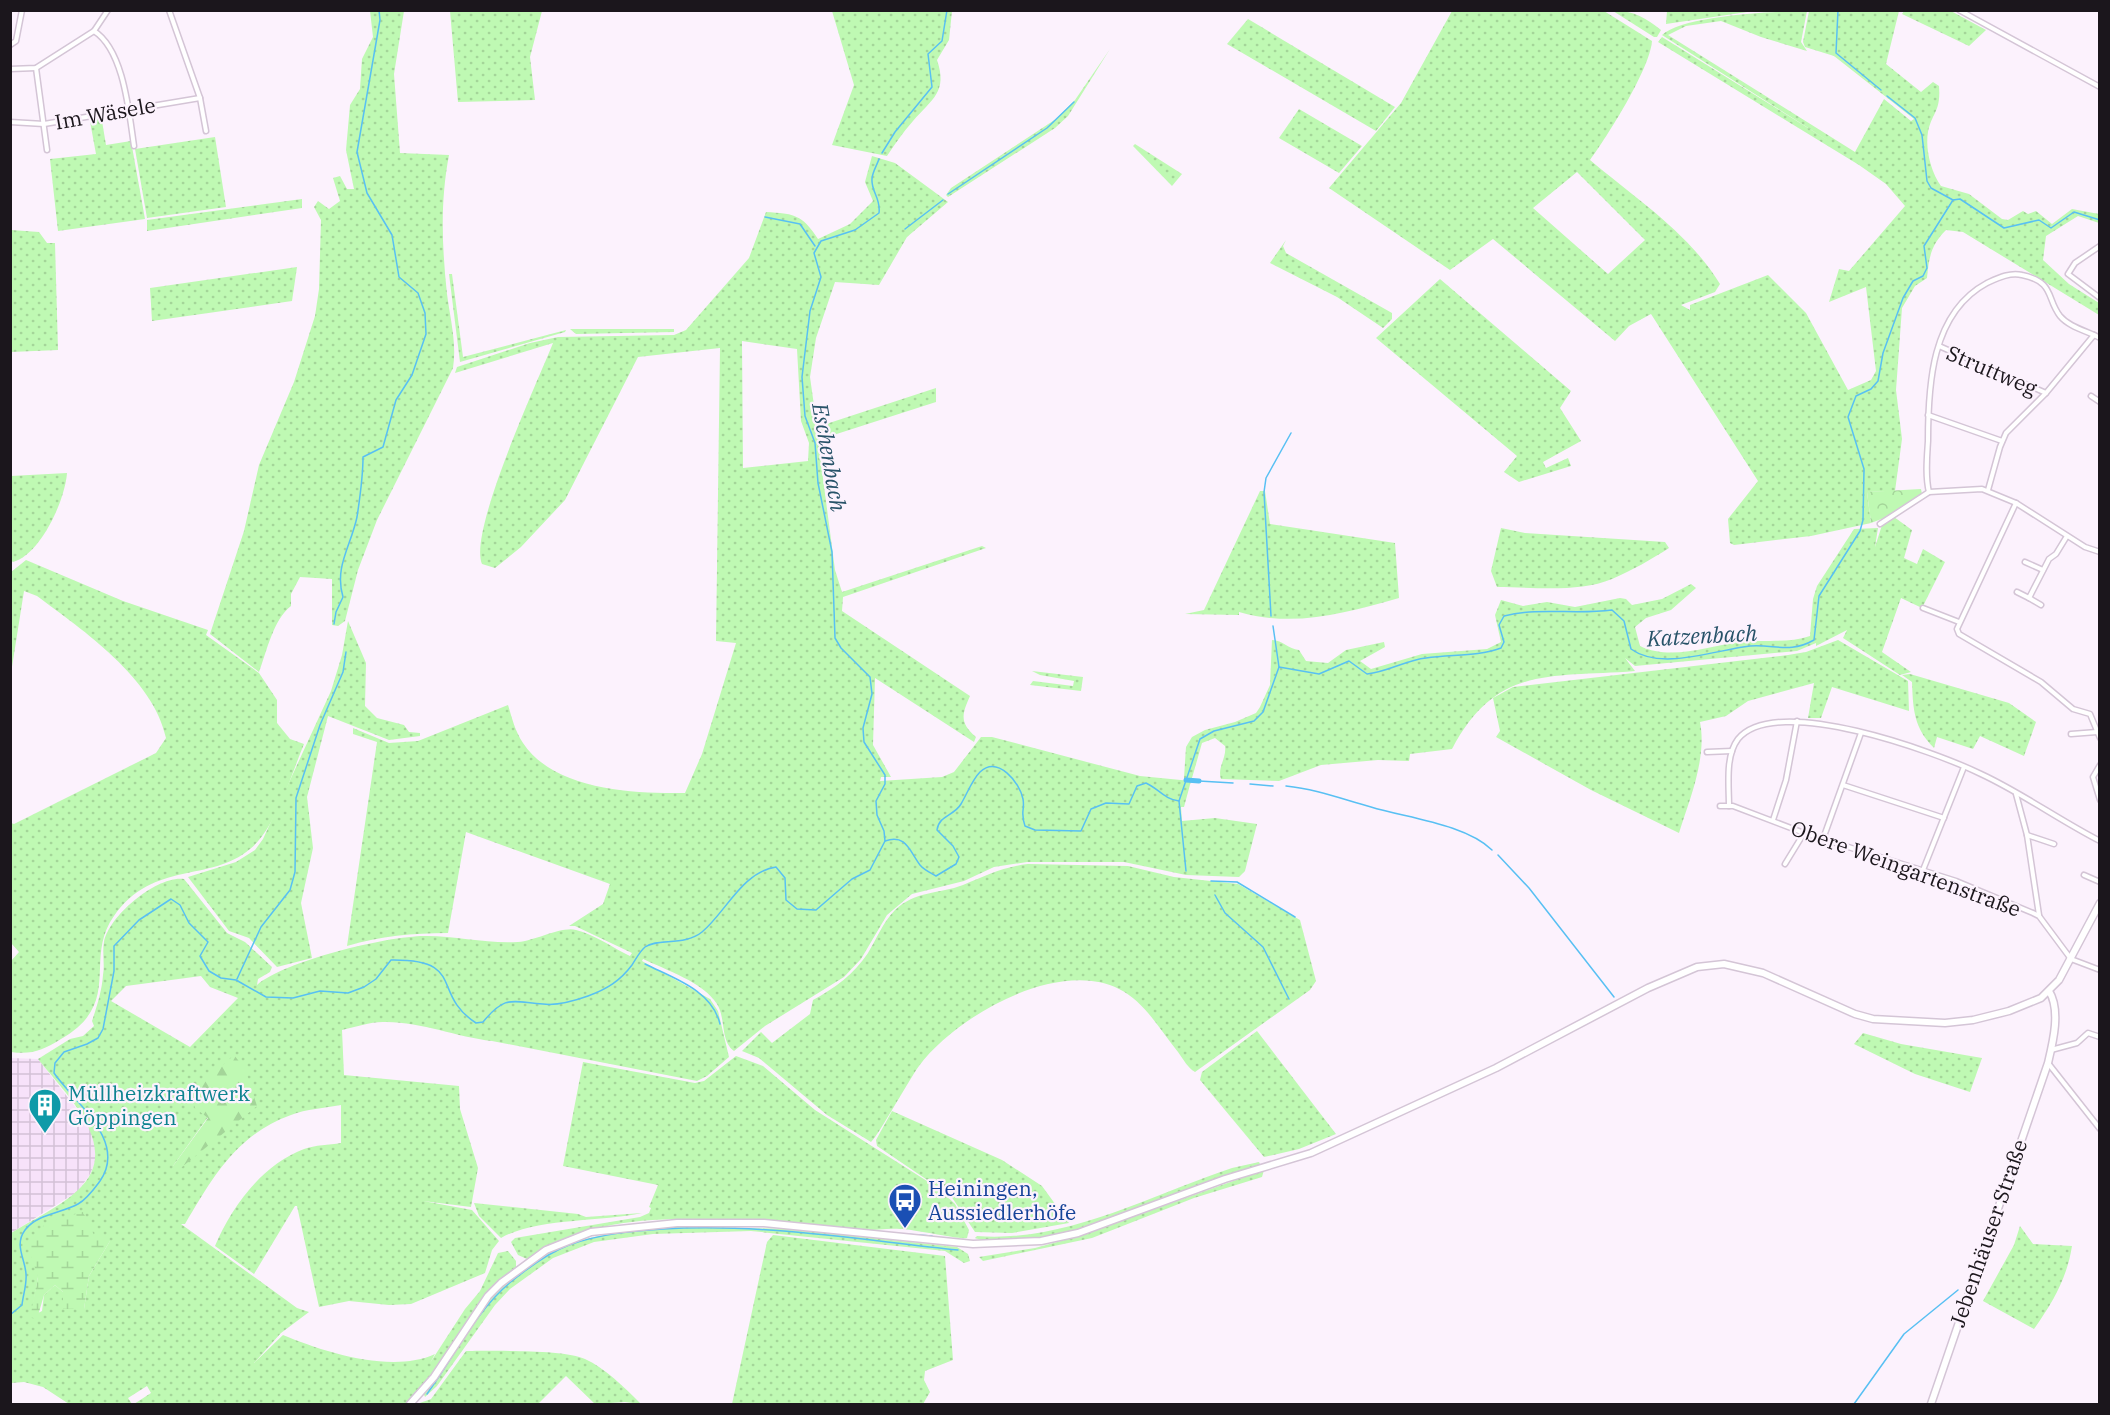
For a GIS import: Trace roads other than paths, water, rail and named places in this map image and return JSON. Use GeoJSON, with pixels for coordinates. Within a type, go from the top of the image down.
{"type":"FeatureCollection","features":[{"type":"Feature","properties":{"kind":"main road"},"geometry":{"type":"LineString","coordinates":[[410,1404],[434,1377],[488,1296],[501,1283],[546,1250],[591,1232],[677,1223],[764,1223],[993,1244],[1041,1240],[1078,1233],[1226,1179],[1329,1146],[1496,1068],[1679,973],[1712,964],[1740,966],[1764,973],[1855,1014],[1873,1019],[1921,1023],[1973,1020],[2029,1004],[2049,991],[2072,959],[2100,903]]}},
{"type":"Feature","properties":{"kind":"main road","name":"Jebenhäuser Straße"},"geometry":{"type":"LineString","coordinates":[[1931,1404],[2048,1063],[2054,1014],[2049,991]]}},
{"type":"Feature","properties":{"kind":"street"},"geometry":{"type":"LineString","coordinates":[[10,45],[16,41],[22,10]]}},
{"type":"Feature","properties":{"kind":"street"},"geometry":{"type":"LineString","coordinates":[[10,69],[36,68],[94,31],[108,10]]}},
{"type":"Feature","properties":{"kind":"street"},"geometry":{"type":"LineString","coordinates":[[169,10],[200,98],[206,131]]}},
{"type":"Feature","properties":{"kind":"street"},"geometry":{"type":"LineString","coordinates":[[1959,10],[2100,87]]}},
{"type":"Feature","properties":{"kind":"street"},"geometry":{"type":"LineString","coordinates":[[94,31],[112,47],[128,109],[134,147]]}},
{"type":"Feature","properties":{"kind":"street"},"geometry":{"type":"LineString","coordinates":[[36,68],[47,150]]}},
{"type":"Feature","properties":{"kind":"street","name":"Im Wäsele"},"geometry":{"type":"LineString","coordinates":[[10,122],[44,124],[200,98]]}},
{"type":"Feature","properties":{"kind":"street"},"geometry":{"type":"LineString","coordinates":[[2100,246],[2075,263],[2068,274],[2100,298]]}},
{"type":"Feature","properties":{"kind":"street"},"geometry":{"type":"LineString","coordinates":[[1929,492],[1929,386],[1938,346],[1948,322],[1968,297],[1991,281],[2012,274],[2038,280],[2049,291],[2059,315],[2066,321],[2100,338]]}},
{"type":"Feature","properties":{"kind":"street"},"geometry":{"type":"LineString","coordinates":[[1988,490],[2002,441],[2094,335]]}},
{"type":"Feature","properties":{"kind":"street","name":"Struttweg"},"geometry":{"type":"LineString","coordinates":[[1938,346],[2046,393]]}},
{"type":"Feature","properties":{"kind":"street"},"geometry":{"type":"LineString","coordinates":[[2091,396],[2100,402]]}},
{"type":"Feature","properties":{"kind":"street"},"geometry":{"type":"LineString","coordinates":[[1928,416],[2002,441]]}},
{"type":"Feature","properties":{"kind":"street"},"geometry":{"type":"LineString","coordinates":[[1880,524],[1929,492],[1965,488],[1988,490],[2016,503],[2067,536],[2100,552]]}},
{"type":"Feature","properties":{"kind":"street"},"geometry":{"type":"LineString","coordinates":[[2016,503],[1956,629],[1959,634],[2041,682],[2073,709],[2090,714],[2100,738]]}},
{"type":"Feature","properties":{"kind":"street"},"geometry":{"type":"LineString","coordinates":[[2029,598],[2043,570],[2067,536]]}},
{"type":"Feature","properties":{"kind":"street"},"geometry":{"type":"LineString","coordinates":[[2025,562],[2043,570]]}},
{"type":"Feature","properties":{"kind":"street"},"geometry":{"type":"LineString","coordinates":[[2017,592],[2041,605]]}},
{"type":"Feature","properties":{"kind":"street"},"geometry":{"type":"LineString","coordinates":[[1923,608],[1959,622]]}},
{"type":"Feature","properties":{"kind":"street"},"geometry":{"type":"LineString","coordinates":[[1773,820],[1785,780],[1797,721]]}},
{"type":"Feature","properties":{"kind":"street"},"geometry":{"type":"LineString","coordinates":[[1729,806],[1732,751],[1738,740],[1747,732],[1769,724],[1797,721],[1830,724],[1964,767],[2016,793],[2100,842]]}},
{"type":"Feature","properties":{"kind":"street"},"geometry":{"type":"LineString","coordinates":[[2071,734],[2097,732]]}},
{"type":"Feature","properties":{"kind":"street"},"geometry":{"type":"LineString","coordinates":[[1822,839],[1861,733]]}},
{"type":"Feature","properties":{"kind":"street"},"geometry":{"type":"LineString","coordinates":[[1707,752],[1732,751]]}},
{"type":"Feature","properties":{"kind":"street"},"geometry":{"type":"LineString","coordinates":[[2100,765],[2093,777],[2100,800]]}},
{"type":"Feature","properties":{"kind":"street"},"geometry":{"type":"LineString","coordinates":[[1923,870],[1964,767]]}},
{"type":"Feature","properties":{"kind":"street"},"geometry":{"type":"LineString","coordinates":[[1843,785],[1944,818]]}},
{"type":"Feature","properties":{"kind":"street"},"geometry":{"type":"LineString","coordinates":[[2016,793],[2027,834],[2039,916]]}},
{"type":"Feature","properties":{"kind":"street","name":"Obere Weingartenstraße"},"geometry":{"type":"LineString","coordinates":[[1720,806],[1729,806],[1822,839],[1923,870],[2039,916],[2072,959]]}},
{"type":"Feature","properties":{"kind":"street"},"geometry":{"type":"LineString","coordinates":[[1785,864],[1804,833]]}},
{"type":"Feature","properties":{"kind":"street"},"geometry":{"type":"LineString","coordinates":[[2027,834],[2054,844]]}},
{"type":"Feature","properties":{"kind":"street"},"geometry":{"type":"LineString","coordinates":[[2084,875],[2100,882]]}},
{"type":"Feature","properties":{"kind":"street"},"geometry":{"type":"LineString","coordinates":[[2072,959],[2100,970]]}},
{"type":"Feature","properties":{"kind":"street"},"geometry":{"type":"LineString","coordinates":[[2051,1050],[2077,1043],[2088,1033],[2099,1036]]}},
{"type":"Feature","properties":{"kind":"street"},"geometry":{"type":"LineString","coordinates":[[2048,1063],[2100,1129]]}},
{"type":"Feature","properties":{"kind":"waterway"},"geometry":{"type":"LineString","coordinates":[[334,624],[336,612],[343,597],[342,566],[357,517],[363,457],[383,447],[396,400],[412,375],[426,334],[425,313],[418,293],[399,277],[392,235],[367,193],[357,152],[380,20],[379,10]]}},
{"type":"Feature","properties":{"kind":"waterway","name":"Eschenbach"},"geometry":{"type":"LineString","coordinates":[[882,153],[895,132],[932,87],[928,54],[942,41],[947,10]]}},
{"type":"Feature","properties":{"kind":"waterway"},"geometry":{"type":"LineString","coordinates":[[1838,10],[1836,53],[1881,90]]}},
{"type":"Feature","properties":{"kind":"waterway"},"geometry":{"type":"LineString","coordinates":[[1887,96],[1915,118],[1922,135],[1927,181],[1931,188],[1953,200]]}},
{"type":"Feature","properties":{"kind":"waterway"},"geometry":{"type":"LineString","coordinates":[[948,194],[1047,128],[1074,102]]}},
{"type":"Feature","properties":{"kind":"waterway"},"geometry":{"type":"LineString","coordinates":[[10,1315],[22,1305],[25,1290],[26,1274],[20,1246],[25,1230],[36,1220],[81,1202],[100,1181],[107,1166],[107,1151],[103,1137],[85,1109],[54,1073],[55,1063],[64,1052],[98,1038],[103,1029],[114,971],[114,946],[139,920],[171,899],[180,905],[189,923],[208,942],[200,956],[209,971],[221,978],[236,980],[266,997],[293,998],[320,991],[348,993],[376,979],[391,960],[415,961],[430,965],[439,972],[462,1012],[476,1023],[483,1022],[504,1003],[516,1001],[560,1004],[583,998],[607,987],[618,980],[650,944],[680,941],[702,932],[744,884],[764,870],[776,867],[785,878],[786,900],[797,909],[816,910],[852,879],[870,870],[885,841],[884,831],[877,815],[876,801],[885,784],[885,775],[864,742],[863,728],[872,694],[870,677],[841,648],[835,638],[832,552],[818,483],[815,443],[805,416],[802,377],[810,311],[821,277],[814,253],[821,241],[855,230],[879,213],[879,203],[872,179],[879,159]]}},
{"type":"Feature","properties":{"kind":"waterway","name":"Katzenbach"},"geometry":{"type":"LineString","coordinates":[[885,841],[892,839],[902,842],[910,849],[922,867],[936,876],[956,864],[959,857],[953,846],[937,830],[938,825],[958,808],[977,775],[987,768],[994,767],[1007,773],[1018,786],[1023,799],[1025,826],[1035,830],[1081,831],[1091,809],[1106,803],[1129,804],[1137,786],[1146,783],[1169,798],[1179,801],[1200,739],[1214,731],[1254,721],[1263,712],[1279,667],[1319,674],[1349,661],[1367,674],[1419,659],[1492,651],[1501,648],[1504,642],[1499,625],[1504,616],[1517,613],[1612,610],[1624,621],[1631,649],[1657,658],[1689,657],[1750,646],[1789,648],[1814,640],[1819,596],[1860,531],[1863,520],[1864,469],[1848,417],[1856,396],[1871,389],[1878,381],[1883,353],[1903,298],[1913,281],[1923,276],[1927,268],[1924,246],[1953,200],[1960,199],[2004,228],[2039,220],[2051,228],[2074,212],[2100,220]]}},
{"type":"Feature","properties":{"kind":"waterway"},"geometry":{"type":"LineString","coordinates":[[905,229],[943,200]]}},
{"type":"Feature","properties":{"kind":"waterway"},"geometry":{"type":"LineString","coordinates":[[765,217],[800,224],[815,246]]}},
{"type":"Feature","properties":{"kind":"waterway"},"geometry":{"type":"LineString","coordinates":[[1271,616],[1264,492],[1266,478],[1291,433]]}},
{"type":"Feature","properties":{"kind":"waterway"},"geometry":{"type":"LineString","coordinates":[[1273,626],[1279,667]]}},
{"type":"Feature","properties":{"kind":"waterway"},"geometry":{"type":"LineString","coordinates":[[237,979],[261,927],[290,890],[295,872],[296,798],[320,725],[343,672],[346,652]]}},
{"type":"Feature","properties":{"kind":"waterway"},"geometry":{"type":"LineString","coordinates":[[1186,780],[1199,781]]}},
{"type":"Feature","properties":{"kind":"waterway"},"geometry":{"type":"LineString","coordinates":[[1199,781],[1233,783]]}},
{"type":"Feature","properties":{"kind":"waterway"},"geometry":{"type":"LineString","coordinates":[[1250,784],[1273,786]]}},
{"type":"Feature","properties":{"kind":"waterway"},"geometry":{"type":"LineString","coordinates":[[1286,786],[1318,792],[1435,823],[1467,834],[1492,850]]}},
{"type":"Feature","properties":{"kind":"waterway"},"geometry":{"type":"LineString","coordinates":[[1179,801],[1186,871]]}},
{"type":"Feature","properties":{"kind":"waterway"},"geometry":{"type":"LineString","coordinates":[[1498,855],[1529,888],[1614,997]]}},
{"type":"Feature","properties":{"kind":"waterway"},"geometry":{"type":"LineString","coordinates":[[1211,881],[1237,882],[1295,917]]}},
{"type":"Feature","properties":{"kind":"waterway"},"geometry":{"type":"LineString","coordinates":[[1215,895],[1225,913],[1263,947],[1289,999]]}},
{"type":"Feature","properties":{"kind":"waterway"},"geometry":{"type":"LineString","coordinates":[[645,964],[690,986],[709,1002],[720,1024]]}},
{"type":"Feature","properties":{"kind":"waterway"},"geometry":{"type":"LineString","coordinates":[[427,1394],[476,1320],[499,1293],[539,1261],[561,1248],[592,1238],[651,1230],[738,1228],[958,1250]]}},
{"type":"Feature","properties":{"kind":"waterway"},"geometry":{"type":"LineString","coordinates":[[903,1234],[932,1236]]}},
{"type":"Feature","properties":{"kind":"waterway"},"geometry":{"type":"LineString","coordinates":[[1854,1404],[1904,1334],[1958,1290]]}},
{"type":"Feature","properties":{"kind":"place","name":"Müllheizkraftwerk Göppingen"},"geometry":{"type":"Point","coordinates":[45,1134]}},
{"type":"Feature","properties":{"kind":"place","name":"Heiningen, Aussiedlerhöfe"},"geometry":{"type":"Point","coordinates":[905,1229]}}]}
